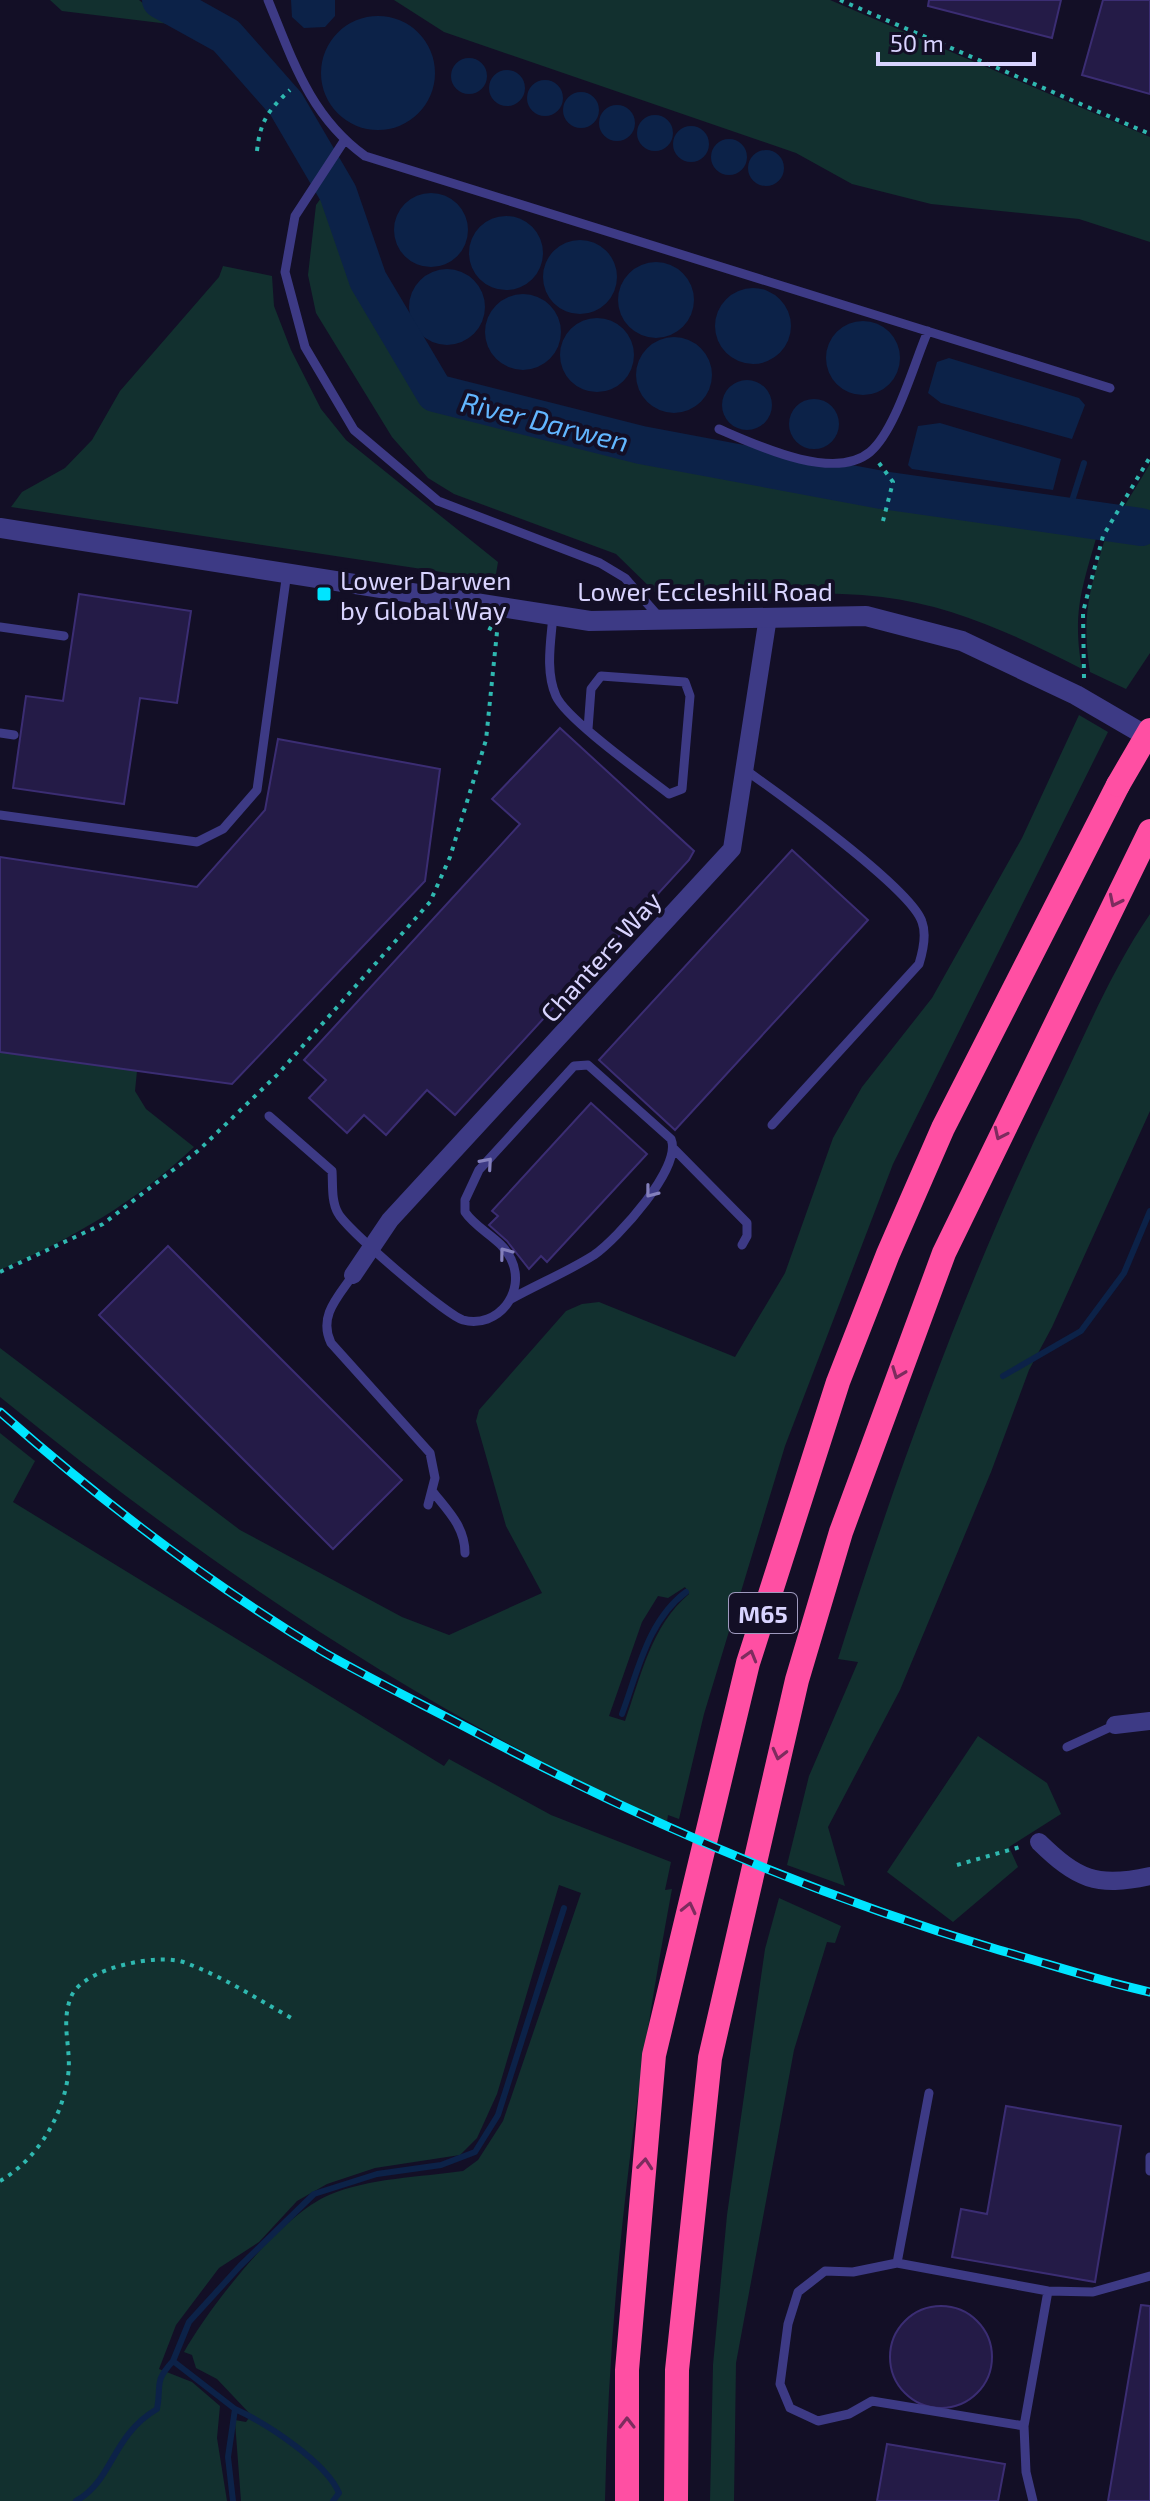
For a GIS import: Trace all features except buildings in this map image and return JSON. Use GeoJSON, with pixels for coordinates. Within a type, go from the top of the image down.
{"type":"FeatureCollection","features":[{"type":"Feature","properties":{"kind":"highway","name":"M65"},"geometry":{"type":"LineString","coordinates":[[627,2501],[627,2370],[654,2055],[748,1663],[838,1382],[888,1254],[943,1128],[1118,785],[1150,730]]}},
{"type":"Feature","properties":{"kind":"highway","name":"M65"},"geometry":{"type":"LineString","coordinates":[[676,2501],[677,2370],[710,2058],[757,1840],[797,1680],[841,1532],[944,1253],[1150,831]]}},
{"type":"Feature","properties":{"kind":"street","name":"Lower Eccleshill Road"},"geometry":{"type":"LineString","coordinates":[[0,528],[590,621],[866,616],[962,641],[1076,695],[1150,738]]}},
{"type":"Feature","properties":{"kind":"street","name":"Chanters Way"},"geometry":{"type":"LineString","coordinates":[[353,1275],[390,1220],[732,849],[768,617]]}},
{"type":"Feature","properties":{"kind":"street"},"geometry":{"type":"LineString","coordinates":[[1115,1725],[1150,1721]]}},
{"type":"Feature","properties":{"kind":"street"},"geometry":{"type":"LineString","coordinates":[[1039,1842],[1084,1878],[1107,1883],[1150,1876]]}},
{"type":"Feature","properties":{"kind":"lane"},"geometry":{"type":"LineString","coordinates":[[268,0],[309,97],[344,141],[365,156],[1110,388]]}},
{"type":"Feature","properties":{"kind":"lane"},"geometry":{"type":"LineString","coordinates":[[344,141],[295,216],[285,272],[305,347],[354,430],[438,501],[600,563],[625,578],[661,619]]}},
{"type":"Feature","properties":{"kind":"lane"},"geometry":{"type":"LineString","coordinates":[[719,429],[774,452],[821,463],[853,461],[870,452],[885,432],[928,331]]}},
{"type":"Feature","properties":{"kind":"lane"},"geometry":{"type":"LineString","coordinates":[[0,815],[197,842],[223,829],[257,790],[287,572]]}},
{"type":"Feature","properties":{"kind":"lane"},"geometry":{"type":"LineString","coordinates":[[553,615],[549,662],[557,698],[588,729],[669,794],[682,789],[690,696],[685,682],[601,676],[591,689],[588,729]]}},
{"type":"Feature","properties":{"kind":"lane"},"geometry":{"type":"LineString","coordinates":[[0,627],[64,636]]}},
{"type":"Feature","properties":{"kind":"lane"},"geometry":{"type":"LineString","coordinates":[[0,733],[14,735]]}},
{"type":"Feature","properties":{"kind":"lane"},"geometry":{"type":"LineString","coordinates":[[744,769],[802,810],[878,875],[915,908],[923,923],[924,943],[919,964],[772,1125]]}},
{"type":"Feature","properties":{"kind":"lane"},"geometry":{"type":"LineString","coordinates":[[511,1299],[516,1285],[510,1257],[471,1220],[465,1212],[465,1200],[479,1170],[574,1066],[581,1064],[594,1071],[661,1129],[674,1149],[747,1223],[747,1236],[742,1245]]}},
{"type":"Feature","properties":{"kind":"lane"},"geometry":{"type":"LineString","coordinates":[[269,1116],[332,1171],[338,1214],[438,1305],[461,1319],[490,1318],[511,1299],[601,1249],[656,1187],[674,1149]]}},
{"type":"Feature","properties":{"kind":"lane"},"geometry":{"type":"LineString","coordinates":[[353,1275],[330,1309],[326,1332],[331,1343],[430,1453],[434,1465],[433,1492],[428,1505]]}},
{"type":"Feature","properties":{"kind":"lane"},"geometry":{"type":"LineString","coordinates":[[433,1492],[459,1525],[465,1537],[465,1553]]}},
{"type":"Feature","properties":{"kind":"lane"},"geometry":{"type":"LineString","coordinates":[[1067,1747],[1115,1725]]}},
{"type":"Feature","properties":{"kind":"lane"},"geometry":{"type":"LineString","coordinates":[[897,2263],[929,2093]]}},
{"type":"Feature","properties":{"kind":"lane"},"geometry":{"type":"LineString","coordinates":[[1150,2157],[1150,2171]]}},
{"type":"Feature","properties":{"kind":"lane"},"geometry":{"type":"LineString","coordinates":[[1024,2426],[872,2401],[849,2414],[818,2421],[790,2408],[780,2384],[788,2324],[798,2292],[825,2271],[853,2272],[897,2263],[1048,2291],[1093,2292],[1150,2276]]}},
{"type":"Feature","properties":{"kind":"lane"},"geometry":{"type":"LineString","coordinates":[[1033,2501],[1026,2472],[1024,2426],[1048,2291]]}},
{"type":"Feature","properties":{"kind":"path"},"geometry":{"type":"LineString","coordinates":[[840,0],[1150,134]]}},
{"type":"Feature","properties":{"kind":"path"},"geometry":{"type":"LineString","coordinates":[[257,151],[260,127],[269,109],[291,90]]}},
{"type":"Feature","properties":{"kind":"path"},"geometry":{"type":"LineString","coordinates":[[870,452],[893,482],[883,521]]}},
{"type":"Feature","properties":{"kind":"path"},"geometry":{"type":"LineString","coordinates":[[1076,695],[1086,671],[1080,638],[1083,612],[1103,536],[1150,457]]}},
{"type":"Feature","properties":{"kind":"path"},"geometry":{"type":"LineString","coordinates":[[0,1272],[103,1224],[199,1150],[278,1074],[430,902],[450,857],[486,740],[497,632],[483,625],[486,604]]}},
{"type":"Feature","properties":{"kind":"path"},"geometry":{"type":"LineString","coordinates":[[957,1865],[1039,1842]]}},
{"type":"Feature","properties":{"kind":"path"},"geometry":{"type":"LineString","coordinates":[[0,2181],[22,2167],[43,2142],[68,2076],[65,2021],[71,1995],[88,1975],[125,1964],[183,1961],[295,2020]]}},
{"type":"Feature","properties":{"kind":"green space"},"geometry":{"type":"Polygon","coordinates":[[[50,0],[139,0],[169,24],[62,11],[50,0]]]}},
{"type":"Feature","properties":{"kind":"green space"},"geometry":{"type":"Polygon","coordinates":[[[394,0],[830,0],[1150,137],[1150,242],[1079,219],[931,204],[852,184],[796,153],[444,32],[394,0]]]}},
{"type":"Feature","properties":{"kind":"green space"},"geometry":{"type":"Polygon","coordinates":[[[328,188],[359,282],[429,403],[644,461],[1097,535],[1078,616],[1082,669],[985,624],[908,601],[799,593],[662,599],[616,554],[454,494],[428,478],[392,437],[316,313],[308,275],[316,205],[328,188]]]}},
{"type":"Feature","properties":{"kind":"green space"},"geometry":{"type":"Polygon","coordinates":[[[223,266],[272,276],[274,306],[291,350],[321,409],[346,440],[498,562],[495,580],[11,507],[22,492],[65,468],[92,440],[120,391],[219,277],[223,266]]]}},
{"type":"Feature","properties":{"kind":"green space"},"geometry":{"type":"Polygon","coordinates":[[[1150,464],[1150,653],[1126,689],[1090,672],[1087,618],[1106,535],[1135,536],[1145,519],[1117,518],[1150,464]]]}},
{"type":"Feature","properties":{"kind":"green space"},"geometry":{"type":"Polygon","coordinates":[[[1079,715],[1108,732],[893,1164],[785,1446],[704,1714],[679,1819],[668,1815],[667,1822],[577,1779],[403,1684],[237,1577],[0,1397],[0,1348],[240,1530],[402,1617],[449,1635],[542,1593],[506,1526],[476,1421],[479,1410],[566,1311],[582,1304],[599,1302],[735,1357],[785,1273],[833,1138],[862,1087],[932,998],[1022,838],[1079,715]],[[685,1587],[668,1598],[658,1596],[642,1622],[609,1716],[625,1721],[656,1636],[689,1594],[685,1587]]]}},
{"type":"Feature","properties":{"kind":"green space"},"geometry":{"type":"Polygon","coordinates":[[[1150,914],[1150,1111],[1052,1327],[1029,1370],[991,1472],[900,1690],[828,1827],[845,1886],[787,1865],[809,1776],[858,1662],[838,1659],[910,1444],[993,1234],[1099,1004],[1150,914]]]}},
{"type":"Feature","properties":{"kind":"green space"},"geometry":{"type":"Polygon","coordinates":[[[0,1052],[137,1071],[135,1091],[146,1109],[194,1147],[149,1185],[103,1217],[54,1245],[0,1270],[0,1052]]]}},
{"type":"Feature","properties":{"kind":"green space"},"geometry":{"type":"Polygon","coordinates":[[[0,1433],[35,1461],[13,1502],[444,1766],[449,1759],[551,1815],[671,1862],[665,1890],[672,1889],[635,2117],[618,2270],[605,2501],[241,2501],[235,2420],[246,2422],[251,2415],[217,2379],[196,2368],[192,2355],[184,2352],[248,2264],[289,2222],[310,2206],[345,2189],[463,2171],[478,2160],[503,2121],[581,1893],[559,1885],[497,2094],[477,2138],[460,2155],[375,2168],[327,2184],[297,2201],[259,2242],[219,2268],[176,2325],[159,2369],[192,2382],[220,2406],[217,2438],[227,2501],[0,2501],[0,1433]]]}},
{"type":"Feature","properties":{"kind":"green space"},"geometry":{"type":"Polygon","coordinates":[[[978,1736],[1047,1783],[1061,1814],[1009,1847],[1018,1867],[953,1922],[887,1872],[978,1736]]]}},
{"type":"Feature","properties":{"kind":"green space"},"geometry":{"type":"Polygon","coordinates":[[[779,1898],[841,1926],[835,1943],[827,1942],[794,2050],[736,2363],[734,2501],[710,2501],[713,2365],[727,2215],[765,1949],[779,1898]]]}},
{"type":"Feature","properties":{"kind":"water"},"geometry":{"type":"Polygon","coordinates":[[[291,0],[335,0],[335,16],[325,27],[304,28],[292,17],[291,0]]]}},
{"type":"Feature","properties":{"kind":"water"},"geometry":{"type":"Polygon","coordinates":[[[378,16],[400,21],[418,33],[430,51],[435,73],[430,95],[418,113],[400,125],[378,130],[356,125],[338,113],[326,95],[321,73],[326,51],[338,33],[356,21],[378,16]]]}},
{"type":"Feature","properties":{"kind":"water"},"geometry":{"type":"Polygon","coordinates":[[[469,58],[482,63],[487,76],[482,89],[469,94],[456,89],[451,76],[456,63],[469,58]]]}},
{"type":"Feature","properties":{"kind":"water"},"geometry":{"type":"Polygon","coordinates":[[[507,70],[520,75],[525,88],[520,101],[507,106],[494,101],[489,88],[494,75],[507,70]]]}},
{"type":"Feature","properties":{"kind":"water"},"geometry":{"type":"Polygon","coordinates":[[[545,80],[558,85],[563,98],[558,111],[545,116],[532,111],[527,98],[532,85],[545,80]]]}},
{"type":"Feature","properties":{"kind":"water"},"geometry":{"type":"Polygon","coordinates":[[[581,92],[594,97],[599,110],[594,123],[581,128],[568,123],[563,110],[568,97],[581,92]]]}},
{"type":"Feature","properties":{"kind":"water"},"geometry":{"type":"Polygon","coordinates":[[[617,105],[630,110],[635,123],[630,136],[617,141],[604,136],[599,123],[604,110],[617,105]]]}},
{"type":"Feature","properties":{"kind":"water"},"geometry":{"type":"Polygon","coordinates":[[[655,115],[668,120],[673,133],[668,146],[655,151],[642,146],[637,133],[642,120],[655,115]]]}},
{"type":"Feature","properties":{"kind":"water"},"geometry":{"type":"Polygon","coordinates":[[[691,126],[704,131],[709,144],[704,157],[691,162],[678,157],[673,144],[678,131],[691,126]]]}},
{"type":"Feature","properties":{"kind":"water"},"geometry":{"type":"Polygon","coordinates":[[[729,139],[742,144],[747,157],[742,170],[729,175],[716,170],[711,157],[716,144],[729,139]]]}},
{"type":"Feature","properties":{"kind":"water"},"geometry":{"type":"Polygon","coordinates":[[[766,150],[779,155],[784,168],[779,181],[766,186],[753,181],[748,168],[753,155],[766,150]]]}},
{"type":"Feature","properties":{"kind":"water"},"geometry":{"type":"Polygon","coordinates":[[[438,193],[458,203],[466,216],[466,244],[458,257],[445,265],[424,267],[404,257],[396,244],[394,223],[404,203],[417,195],[438,193]]]}},
{"type":"Feature","properties":{"kind":"water"},"geometry":{"type":"Polygon","coordinates":[[[499,216],[513,216],[527,222],[537,232],[543,253],[541,267],[527,284],[513,290],[499,290],[485,284],[475,274],[469,260],[469,246],[475,232],[485,222],[499,216]]]}},
{"type":"Feature","properties":{"kind":"water"},"geometry":{"type":"Polygon","coordinates":[[[573,240],[587,240],[601,246],[611,256],[617,277],[615,291],[601,308],[587,314],[573,314],[559,308],[549,298],[543,284],[543,270],[549,256],[559,246],[573,240]]]}},
{"type":"Feature","properties":{"kind":"water"},"geometry":{"type":"Polygon","coordinates":[[[656,262],[670,265],[683,273],[691,286],[694,300],[691,314],[683,327],[670,335],[656,338],[642,335],[629,327],[621,314],[618,300],[621,286],[629,273],[642,265],[656,262]]]}},
{"type":"Feature","properties":{"kind":"water"},"geometry":{"type":"Polygon","coordinates":[[[447,269],[461,272],[474,280],[482,293],[485,307],[482,321],[474,334],[461,342],[447,345],[433,342],[420,334],[412,321],[409,307],[412,293],[420,280],[433,272],[447,269]]]}},
{"type":"Feature","properties":{"kind":"water"},"geometry":{"type":"Polygon","coordinates":[[[753,288],[767,291],[780,299],[788,312],[791,326],[788,340],[780,353],[767,361],[753,364],[739,361],[726,353],[718,340],[715,326],[718,312],[726,299],[739,291],[753,288]]]}},
{"type":"Feature","properties":{"kind":"water"},"geometry":{"type":"Polygon","coordinates":[[[523,294],[537,297],[550,305],[558,318],[561,332],[558,346],[550,359],[537,367],[523,370],[509,367],[496,359],[488,346],[485,332],[488,318],[496,305],[509,297],[523,294]]]}},
{"type":"Feature","properties":{"kind":"water"},"geometry":{"type":"Polygon","coordinates":[[[604,318],[624,328],[632,341],[632,369],[624,382],[611,390],[590,392],[570,382],[562,369],[560,348],[570,328],[583,320],[604,318]]]}},
{"type":"Feature","properties":{"kind":"water"},"geometry":{"type":"Polygon","coordinates":[[[856,321],[870,321],[884,327],[894,337],[900,358],[898,372],[884,389],[870,395],[856,395],[842,389],[832,379],[826,365],[826,351],[832,337],[842,327],[856,321]]]}},
{"type":"Feature","properties":{"kind":"water"},"geometry":{"type":"Polygon","coordinates":[[[674,337],[688,340],[701,348],[709,361],[712,375],[709,389],[701,402],[688,410],[674,413],[660,410],[647,402],[639,389],[636,375],[639,361],[647,348],[660,340],[674,337]]]}},
{"type":"Feature","properties":{"kind":"water"},"geometry":{"type":"Polygon","coordinates":[[[949,358],[1079,398],[1085,405],[1072,439],[941,403],[928,393],[937,362],[949,358]]]}},
{"type":"Feature","properties":{"kind":"water"},"geometry":{"type":"Polygon","coordinates":[[[747,380],[764,388],[772,405],[764,422],[747,430],[730,422],[722,405],[730,388],[747,380]]]}},
{"type":"Feature","properties":{"kind":"water"},"geometry":{"type":"Polygon","coordinates":[[[814,399],[831,407],[839,424],[831,441],[814,449],[797,441],[789,424],[797,407],[814,399]]]}},
{"type":"Feature","properties":{"kind":"water"},"geometry":{"type":"Polygon","coordinates":[[[940,423],[1061,459],[1053,490],[912,469],[908,465],[918,426],[940,423]]]}},
{"type":"Feature","properties":{"kind":"waterway","name":"River Darwen"},"geometry":{"type":"LineString","coordinates":[[161,0],[226,36],[286,104],[338,193],[368,280],[435,393],[641,445],[882,490],[1141,527]]}},
{"type":"Feature","properties":{"kind":"waterway"},"geometry":{"type":"LineString","coordinates":[[1071,517],[1071,504],[1084,463]]}},
{"type":"Feature","properties":{"kind":"waterway"},"geometry":{"type":"LineString","coordinates":[[1003,1376],[1081,1331],[1124,1273],[1150,1211]]}},
{"type":"Feature","properties":{"kind":"waterway"},"geometry":{"type":"LineString","coordinates":[[622,1714],[653,1632],[662,1617],[686,1592]]}},
{"type":"Feature","properties":{"kind":"waterway"},"geometry":{"type":"LineString","coordinates":[[233,2501],[228,2457],[235,2409],[173,2361],[189,2322],[240,2266],[314,2194],[377,2174],[441,2165],[475,2152],[498,2115],[564,1908]]}},
{"type":"Feature","properties":{"kind":"waterway"},"geometry":{"type":"LineString","coordinates":[[76,2501],[98,2482],[130,2432],[157,2409],[160,2379],[173,2361]]}},
{"type":"Feature","properties":{"kind":"waterway"},"geometry":{"type":"LineString","coordinates":[[235,2409],[309,2456],[339,2493],[333,2501]]}},
{"type":"Feature","properties":{"kind":"railway"},"geometry":{"type":"LineString","coordinates":[[0,1412],[157,1540],[282,1627],[362,1674],[539,1765],[667,1826],[864,1906],[999,1950],[1150,1992]]}},
{"type":"Feature","properties":{"kind":"place","name":"Lower Darwen by Global Way"},"geometry":{"type":"Point","coordinates":[324,594]}}]}
